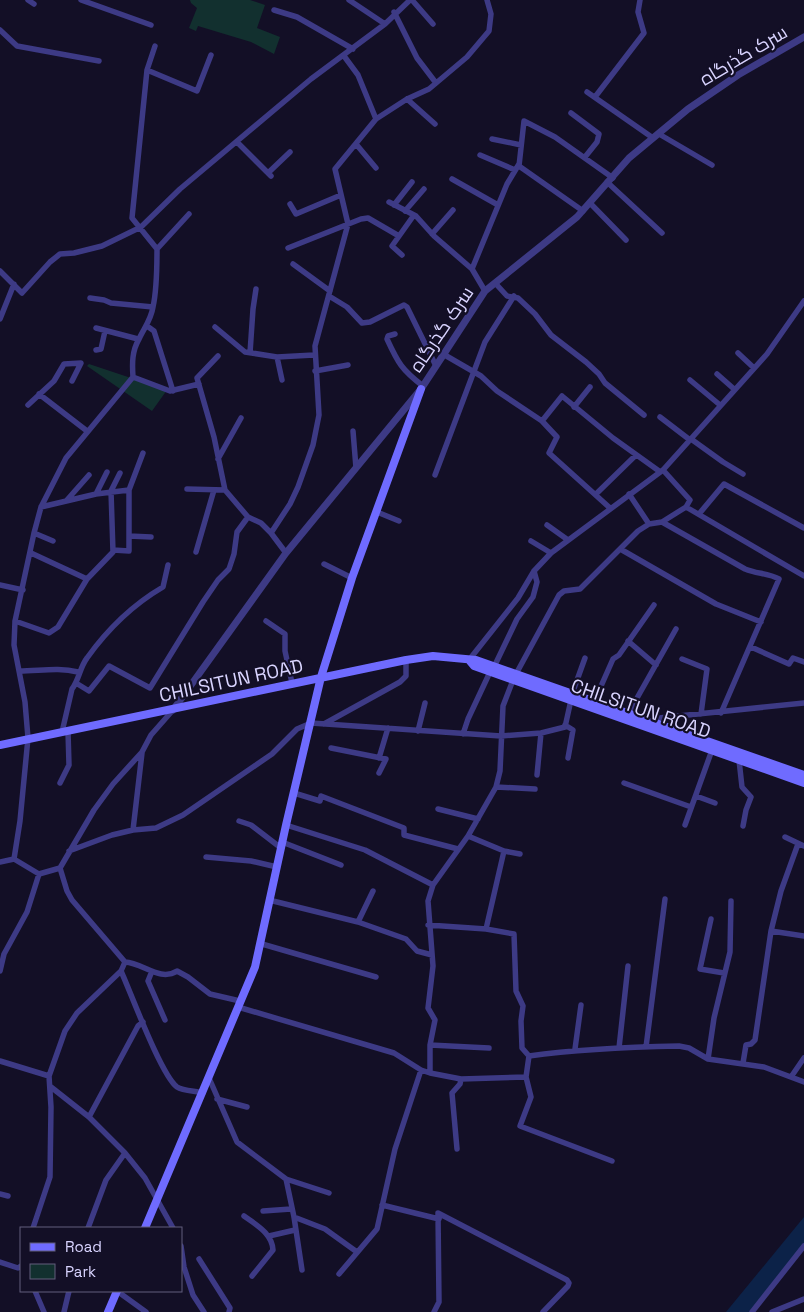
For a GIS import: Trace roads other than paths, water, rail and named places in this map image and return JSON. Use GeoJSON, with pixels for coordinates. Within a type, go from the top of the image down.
{"type":"FeatureCollection","features":[{"type":"Feature","properties":{"kind":"main road"},"geometry":{"type":"LineString","coordinates":[[145,1227],[255,967],[262,944],[276,867],[321,677],[352,578],[422,387]]}},
{"type":"Feature","properties":{"kind":"main road","name":"CHILSITUN ROAD"},"geometry":{"type":"LineString","coordinates":[[0,745],[406,660],[433,656],[453,656],[572,697],[804,783]]}},
{"type":"Feature","properties":{"kind":"main road","name":"CHILSITUN ROAD"},"geometry":{"type":"LineString","coordinates":[[572,697],[594,702],[804,775]]}},
{"type":"Feature","properties":{"kind":"main road"},"geometry":{"type":"LineString","coordinates":[[108,1312],[117,1292]]}},
{"type":"Feature","properties":{"kind":"street"},"geometry":{"type":"LineString","coordinates":[[28,0],[34,4]]}},
{"type":"Feature","properties":{"kind":"street"},"geometry":{"type":"LineString","coordinates":[[81,0],[150,25]]}},
{"type":"Feature","properties":{"kind":"street"},"geometry":{"type":"LineString","coordinates":[[349,0],[385,24]]}},
{"type":"Feature","properties":{"kind":"street"},"geometry":{"type":"LineString","coordinates":[[0,271],[22,293],[50,262],[60,254],[74,253],[102,246],[140,227],[180,190],[311,79],[385,24],[394,12],[411,0],[432,24]]}},
{"type":"Feature","properties":{"kind":"street"},"geometry":{"type":"LineString","coordinates":[[271,533],[290,504],[313,445],[320,403],[314,355],[319,325],[348,224],[335,169],[376,119],[407,99],[429,88],[467,57],[489,31],[491,14],[487,0]]}},
{"type":"Feature","properties":{"kind":"street"},"geometry":{"type":"LineString","coordinates":[[595,97],[644,33],[638,12],[640,0]]}},
{"type":"Feature","properties":{"kind":"street"},"geometry":{"type":"LineString","coordinates":[[274,10],[297,17],[352,49]]}},
{"type":"Feature","properties":{"kind":"street"},"geometry":{"type":"LineString","coordinates":[[394,12],[416,58],[436,82]]}},
{"type":"Feature","properties":{"kind":"street"},"geometry":{"type":"LineString","coordinates":[[0,30],[17,46],[99,60]]}},
{"type":"Feature","properties":{"kind":"street","name":"سرک گذرگاه"},"geometry":{"type":"LineString","coordinates":[[173,710],[286,553],[422,387],[485,291],[496,284],[583,211],[629,158],[695,104],[804,37]]}},
{"type":"Feature","properties":{"kind":"street"},"geometry":{"type":"LineString","coordinates":[[155,46],[147,70],[132,218],[157,249]]}},
{"type":"Feature","properties":{"kind":"street"},"geometry":{"type":"LineString","coordinates":[[147,70],[197,92],[211,55]]}},
{"type":"Feature","properties":{"kind":"street"},"geometry":{"type":"LineString","coordinates":[[344,56],[358,74],[376,119]]}},
{"type":"Feature","properties":{"kind":"street"},"geometry":{"type":"LineString","coordinates":[[587,92],[656,136],[712,165]]}},
{"type":"Feature","properties":{"kind":"street"},"geometry":{"type":"LineString","coordinates":[[407,99],[435,124]]}},
{"type":"Feature","properties":{"kind":"street"},"geometry":{"type":"LineString","coordinates":[[571,114],[599,134],[597,142],[585,157]]}},
{"type":"Feature","properties":{"kind":"street"},"geometry":{"type":"LineString","coordinates":[[472,269],[498,205],[518,164],[524,120],[555,137],[585,157],[662,233]]}},
{"type":"Feature","properties":{"kind":"street"},"geometry":{"type":"LineString","coordinates":[[492,139],[521,145]]}},
{"type":"Feature","properties":{"kind":"street"},"geometry":{"type":"LineString","coordinates":[[237,142],[269,175],[290,152]]}},
{"type":"Feature","properties":{"kind":"street"},"geometry":{"type":"LineString","coordinates":[[356,144],[376,168]]}},
{"type":"Feature","properties":{"kind":"street"},"geometry":{"type":"LineString","coordinates":[[480,155],[515,170]]}},
{"type":"Feature","properties":{"kind":"street"},"geometry":{"type":"LineString","coordinates":[[518,164],[583,211]]}},
{"type":"Feature","properties":{"kind":"street"},"geometry":{"type":"LineString","coordinates":[[452,179],[498,205]]}},
{"type":"Feature","properties":{"kind":"street"},"geometry":{"type":"LineString","coordinates":[[412,182],[392,203],[414,215],[432,234],[472,269],[485,291]]}},
{"type":"Feature","properties":{"kind":"street"},"geometry":{"type":"LineString","coordinates":[[405,210],[424,189]]}},
{"type":"Feature","properties":{"kind":"street"},"geometry":{"type":"LineString","coordinates":[[290,204],[296,214],[341,195]]}},
{"type":"Feature","properties":{"kind":"street"},"geometry":{"type":"LineString","coordinates":[[590,203],[626,240]]}},
{"type":"Feature","properties":{"kind":"street"},"geometry":{"type":"LineString","coordinates":[[432,234],[453,210]]}},
{"type":"Feature","properties":{"kind":"street"},"geometry":{"type":"LineString","coordinates":[[14,859],[20,821],[28,738],[25,702],[14,645],[15,622],[40,507],[55,477],[87,431],[133,377],[132,359],[138,339],[147,326],[153,307],[157,249],[189,214]]}},
{"type":"Feature","properties":{"kind":"street"},"geometry":{"type":"LineString","coordinates":[[402,255],[392,247],[414,215]]}},
{"type":"Feature","properties":{"kind":"street"},"geometry":{"type":"LineString","coordinates":[[288,248],[368,218],[399,236]]}},
{"type":"Feature","properties":{"kind":"street"},"geometry":{"type":"LineString","coordinates":[[293,264],[347,307],[362,323],[370,322],[404,305],[407,307],[436,366]]}},
{"type":"Feature","properties":{"kind":"street"},"geometry":{"type":"LineString","coordinates":[[0,319],[14,284]]}},
{"type":"Feature","properties":{"kind":"street"},"geometry":{"type":"LineString","coordinates":[[496,284],[503,294],[514,296],[535,314],[551,335],[600,374],[605,382],[644,415]]}},
{"type":"Feature","properties":{"kind":"street"},"geometry":{"type":"LineString","coordinates":[[250,353],[252,310],[256,289]]}},
{"type":"Feature","properties":{"kind":"street"},"geometry":{"type":"LineString","coordinates":[[435,475],[485,342],[514,296]]}},
{"type":"Feature","properties":{"kind":"street"},"geometry":{"type":"LineString","coordinates":[[90,298],[111,303],[153,307]]}},
{"type":"Feature","properties":{"kind":"street"},"geometry":{"type":"LineString","coordinates":[[469,660],[518,598],[534,571],[551,553],[661,470],[691,440],[754,368],[804,301]]}},
{"type":"Feature","properties":{"kind":"street"},"geometry":{"type":"LineString","coordinates":[[147,326],[154,331],[173,391]]}},
{"type":"Feature","properties":{"kind":"street"},"geometry":{"type":"LineString","coordinates":[[215,327],[245,352],[277,357],[314,355]]}},
{"type":"Feature","properties":{"kind":"street"},"geometry":{"type":"LineString","coordinates":[[96,328],[138,339]]}},
{"type":"Feature","properties":{"kind":"street"},"geometry":{"type":"LineString","coordinates":[[96,350],[101,349],[105,330]]}},
{"type":"Feature","properties":{"kind":"street"},"geometry":{"type":"LineString","coordinates":[[395,334],[388,336],[387,339],[398,363],[422,387]]}},
{"type":"Feature","properties":{"kind":"street"},"geometry":{"type":"LineString","coordinates":[[738,353],[754,368]]}},
{"type":"Feature","properties":{"kind":"street"},"geometry":{"type":"LineString","coordinates":[[443,354],[481,376],[497,391],[542,421],[557,438],[550,453],[610,508]]}},
{"type":"Feature","properties":{"kind":"street"},"geometry":{"type":"LineString","coordinates":[[218,356],[198,377],[214,437],[225,490],[248,517],[261,523],[271,533],[286,553]]}},
{"type":"Feature","properties":{"kind":"street"},"geometry":{"type":"LineString","coordinates":[[277,357],[282,380]]}},
{"type":"Feature","properties":{"kind":"street"},"geometry":{"type":"LineString","coordinates":[[28,405],[54,381],[64,364],[81,363],[72,381]]}},
{"type":"Feature","properties":{"kind":"street"},"geometry":{"type":"LineString","coordinates":[[315,371],[348,365]]}},
{"type":"Feature","properties":{"kind":"street"},"geometry":{"type":"LineString","coordinates":[[717,374],[734,389]]}},
{"type":"Feature","properties":{"kind":"street"},"geometry":{"type":"LineString","coordinates":[[133,377],[173,391],[199,384]]}},
{"type":"Feature","properties":{"kind":"street"},"geometry":{"type":"LineString","coordinates":[[690,380],[720,405]]}},
{"type":"Feature","properties":{"kind":"street"},"geometry":{"type":"LineString","coordinates":[[574,407],[590,388]]}},
{"type":"Feature","properties":{"kind":"street"},"geometry":{"type":"LineString","coordinates":[[39,394],[87,431]]}},
{"type":"Feature","properties":{"kind":"street"},"geometry":{"type":"LineString","coordinates":[[430,1073],[430,1045],[435,1020],[428,1008],[433,966],[428,925],[428,901],[433,886],[468,836],[496,787],[500,771],[503,706],[514,677],[558,595],[564,591],[580,589],[622,550],[638,531],[649,524],[662,522],[686,507],[690,500],[661,470],[636,456],[562,396],[542,421]]}},
{"type":"Feature","properties":{"kind":"street"},"geometry":{"type":"LineString","coordinates":[[660,417],[743,474]]}},
{"type":"Feature","properties":{"kind":"street"},"geometry":{"type":"LineString","coordinates":[[218,459],[241,418]]}},
{"type":"Feature","properties":{"kind":"street"},"geometry":{"type":"LineString","coordinates":[[353,431],[356,468]]}},
{"type":"Feature","properties":{"kind":"street"},"geometry":{"type":"LineString","coordinates":[[114,550],[129,551],[129,490],[143,453]]}},
{"type":"Feature","properties":{"kind":"street"},"geometry":{"type":"LineString","coordinates":[[596,494],[636,456]]}},
{"type":"Feature","properties":{"kind":"street"},"geometry":{"type":"LineString","coordinates":[[96,494],[107,472]]}},
{"type":"Feature","properties":{"kind":"street"},"geometry":{"type":"LineString","coordinates":[[15,622],[49,633],[58,627],[87,579],[114,550],[111,491],[120,473]]}},
{"type":"Feature","properties":{"kind":"street"},"geometry":{"type":"LineString","coordinates":[[67,500],[89,475]]}},
{"type":"Feature","properties":{"kind":"street"},"geometry":{"type":"LineString","coordinates":[[699,514],[724,484],[804,528]]}},
{"type":"Feature","properties":{"kind":"street"},"geometry":{"type":"LineString","coordinates":[[187,488],[225,490]]}},
{"type":"Feature","properties":{"kind":"street"},"geometry":{"type":"LineString","coordinates":[[40,507],[111,491],[129,490]]}},
{"type":"Feature","properties":{"kind":"street"},"geometry":{"type":"LineString","coordinates":[[196,552],[214,490]]}},
{"type":"Feature","properties":{"kind":"street"},"geometry":{"type":"LineString","coordinates":[[629,494],[649,524]]}},
{"type":"Feature","properties":{"kind":"street"},"geometry":{"type":"LineString","coordinates":[[686,507],[804,576]]}},
{"type":"Feature","properties":{"kind":"street"},"geometry":{"type":"LineString","coordinates":[[377,512],[399,521]]}},
{"type":"Feature","properties":{"kind":"street"},"geometry":{"type":"LineString","coordinates":[[76,684],[89,691],[109,666],[150,688],[203,602],[218,580],[229,569],[234,554],[237,532],[248,517]]}},
{"type":"Feature","properties":{"kind":"street"},"geometry":{"type":"LineString","coordinates":[[662,522],[745,569],[756,573],[767,573],[779,579],[721,713]]}},
{"type":"Feature","properties":{"kind":"street"},"geometry":{"type":"LineString","coordinates":[[547,525],[568,540]]}},
{"type":"Feature","properties":{"kind":"street"},"geometry":{"type":"LineString","coordinates":[[34,533],[53,540]]}},
{"type":"Feature","properties":{"kind":"street"},"geometry":{"type":"LineString","coordinates":[[129,536],[151,537]]}},
{"type":"Feature","properties":{"kind":"street"},"geometry":{"type":"LineString","coordinates":[[531,541],[551,553]]}},
{"type":"Feature","properties":{"kind":"street"},"geometry":{"type":"LineString","coordinates":[[622,550],[716,604],[761,622]]}},
{"type":"Feature","properties":{"kind":"street"},"geometry":{"type":"LineString","coordinates":[[30,554],[87,579]]}},
{"type":"Feature","properties":{"kind":"street"},"geometry":{"type":"LineString","coordinates":[[324,564],[352,578]]}},
{"type":"Feature","properties":{"kind":"street"},"geometry":{"type":"LineString","coordinates":[[60,783],[68,764],[65,731],[72,689],[76,684],[78,672],[86,658],[124,616],[163,587],[168,565]]}},
{"type":"Feature","properties":{"kind":"street"},"geometry":{"type":"LineString","coordinates":[[464,734],[468,719],[517,619],[533,597],[537,582],[534,571]]}},
{"type":"Feature","properties":{"kind":"street"},"geometry":{"type":"LineString","coordinates":[[0,585],[23,590]]}},
{"type":"Feature","properties":{"kind":"street"},"geometry":{"type":"LineString","coordinates":[[594,702],[607,669],[654,605]]}},
{"type":"Feature","properties":{"kind":"street"},"geometry":{"type":"LineString","coordinates":[[266,621],[285,634],[285,651],[292,683]]}},
{"type":"Feature","properties":{"kind":"street"},"geometry":{"type":"LineString","coordinates":[[628,714],[676,629]]}},
{"type":"Feature","properties":{"kind":"street"},"geometry":{"type":"LineString","coordinates":[[628,641],[656,665]]}},
{"type":"Feature","properties":{"kind":"street"},"geometry":{"type":"LineString","coordinates":[[751,647],[789,664],[793,658],[804,662]]}},
{"type":"Feature","properties":{"kind":"street"},"geometry":{"type":"LineString","coordinates":[[69,851],[133,830],[156,828],[182,815],[272,754],[298,729],[311,723],[501,736],[541,733],[563,729],[585,658]]}},
{"type":"Feature","properties":{"kind":"street"},"geometry":{"type":"LineString","coordinates":[[682,659],[707,669],[700,714]]}},
{"type":"Feature","properties":{"kind":"street"},"geometry":{"type":"LineString","coordinates":[[324,724],[400,682],[406,676],[406,660]]}},
{"type":"Feature","properties":{"kind":"street"},"geometry":{"type":"LineString","coordinates":[[19,671],[44,668],[66,669],[78,672]]}},
{"type":"Feature","properties":{"kind":"street"},"geometry":{"type":"LineString","coordinates":[[418,731],[425,703]]}},
{"type":"Feature","properties":{"kind":"street"},"geometry":{"type":"LineString","coordinates":[[653,722],[659,718],[804,703]]}},
{"type":"Feature","properties":{"kind":"street"},"geometry":{"type":"LineString","coordinates":[[173,710],[151,735],[142,752],[113,784],[60,868],[66,891],[72,900],[125,962],[133,963],[164,975],[170,975],[177,971],[188,976],[210,994],[394,1053],[421,1070],[430,1073],[461,1079],[526,1076]]}},
{"type":"Feature","properties":{"kind":"street"},"geometry":{"type":"LineString","coordinates":[[565,725],[573,730],[568,758]]}},
{"type":"Feature","properties":{"kind":"street"},"geometry":{"type":"LineString","coordinates":[[378,758],[388,728]]}},
{"type":"Feature","properties":{"kind":"street"},"geometry":{"type":"LineString","coordinates":[[537,775],[541,733]]}},
{"type":"Feature","properties":{"kind":"street"},"geometry":{"type":"LineString","coordinates":[[331,748],[386,760],[380,773]]}},
{"type":"Feature","properties":{"kind":"street"},"geometry":{"type":"LineString","coordinates":[[685,825],[712,750]]}},
{"type":"Feature","properties":{"kind":"street"},"geometry":{"type":"LineString","coordinates":[[133,830],[142,752]]}},
{"type":"Feature","properties":{"kind":"street"},"geometry":{"type":"LineString","coordinates":[[739,760],[742,787],[751,797],[743,826]]}},
{"type":"Feature","properties":{"kind":"street"},"geometry":{"type":"LineString","coordinates":[[624,783],[692,807]]}},
{"type":"Feature","properties":{"kind":"street"},"geometry":{"type":"LineString","coordinates":[[496,787],[535,789]]}},
{"type":"Feature","properties":{"kind":"street"},"geometry":{"type":"LineString","coordinates":[[294,793],[320,801],[321,796],[404,828],[404,835],[458,849]]}},
{"type":"Feature","properties":{"kind":"street"},"geometry":{"type":"LineString","coordinates":[[696,796],[715,803]]}},
{"type":"Feature","properties":{"kind":"street"},"geometry":{"type":"LineString","coordinates":[[438,809],[478,818]]}},
{"type":"Feature","properties":{"kind":"street"},"geometry":{"type":"LineString","coordinates":[[239,821],[251,825],[282,845],[341,865]]}},
{"type":"Feature","properties":{"kind":"street"},"geometry":{"type":"LineString","coordinates":[[286,825],[364,850],[433,886]]}},
{"type":"Feature","properties":{"kind":"street"},"geometry":{"type":"LineString","coordinates":[[468,836],[504,851],[520,854]]}},
{"type":"Feature","properties":{"kind":"street"},"geometry":{"type":"LineString","coordinates":[[743,1063],[746,1045],[751,1044],[754,1040],[771,931],[781,891],[801,845],[785,837]]}},
{"type":"Feature","properties":{"kind":"street"},"geometry":{"type":"LineString","coordinates":[[486,929],[504,851]]}},
{"type":"Feature","properties":{"kind":"street"},"geometry":{"type":"LineString","coordinates":[[206,857],[251,861],[276,867]]}},
{"type":"Feature","properties":{"kind":"street"},"geometry":{"type":"LineString","coordinates":[[0,862],[14,859],[40,874],[60,868]]}},
{"type":"Feature","properties":{"kind":"street"},"geometry":{"type":"LineString","coordinates":[[0,972],[4,954],[27,912],[40,874]]}},
{"type":"Feature","properties":{"kind":"street"},"geometry":{"type":"LineString","coordinates":[[358,922],[374,891]]}},
{"type":"Feature","properties":{"kind":"street"},"geometry":{"type":"LineString","coordinates":[[646,1046],[665,899]]}},
{"type":"Feature","properties":{"kind":"street"},"geometry":{"type":"LineString","coordinates":[[269,900],[358,922],[406,939],[418,951],[432,955]]}},
{"type":"Feature","properties":{"kind":"street"},"geometry":{"type":"LineString","coordinates":[[708,1059],[724,973],[730,952],[731,901]]}},
{"type":"Feature","properties":{"kind":"street"},"geometry":{"type":"LineString","coordinates":[[711,919],[700,969],[724,973]]}},
{"type":"Feature","properties":{"kind":"street"},"geometry":{"type":"LineString","coordinates":[[428,925],[486,929],[514,934],[516,991],[523,1006],[521,1021],[522,1048],[529,1056],[526,1076],[531,1097],[520,1126],[612,1161]]}},
{"type":"Feature","properties":{"kind":"street"},"geometry":{"type":"LineString","coordinates":[[771,931],[804,936]]}},
{"type":"Feature","properties":{"kind":"street"},"geometry":{"type":"LineString","coordinates":[[262,944],[376,977]]}},
{"type":"Feature","properties":{"kind":"street"},"geometry":{"type":"LineString","coordinates":[[33,1227],[50,1177],[51,1088],[49,1076],[65,1031],[76,1013],[121,972],[125,962]]}},
{"type":"Feature","properties":{"kind":"street"},"geometry":{"type":"LineString","coordinates":[[619,1048],[628,966]]}},
{"type":"Feature","properties":{"kind":"street"},"geometry":{"type":"LineString","coordinates":[[152,971],[148,981],[165,1020]]}},
{"type":"Feature","properties":{"kind":"street"},"geometry":{"type":"LineString","coordinates":[[121,972],[161,1061],[175,1085],[179,1088],[203,1092]]}},
{"type":"Feature","properties":{"kind":"street"},"geometry":{"type":"LineString","coordinates":[[576,1049],[581,1005]]}},
{"type":"Feature","properties":{"kind":"street"},"geometry":{"type":"LineString","coordinates":[[89,1117],[138,1026],[143,1022]]}},
{"type":"Feature","properties":{"kind":"street"},"geometry":{"type":"LineString","coordinates":[[430,1045],[489,1048]]}},
{"type":"Feature","properties":{"kind":"street"},"geometry":{"type":"LineString","coordinates":[[529,1056],[576,1049],[593,1051],[646,1046],[689,1048],[708,1059],[764,1067],[804,1082]]}},
{"type":"Feature","properties":{"kind":"street"},"geometry":{"type":"LineString","coordinates":[[791,1077],[804,1058]]}},
{"type":"Feature","properties":{"kind":"street"},"geometry":{"type":"LineString","coordinates":[[0,1062],[49,1076]]}},
{"type":"Feature","properties":{"kind":"street"},"geometry":{"type":"LineString","coordinates":[[339,1274],[369,1241],[377,1229],[395,1149],[421,1070]]}},
{"type":"Feature","properties":{"kind":"street"},"geometry":{"type":"LineString","coordinates":[[209,1078],[236,1142],[286,1179],[329,1193]]}},
{"type":"Feature","properties":{"kind":"street"},"geometry":{"type":"LineString","coordinates":[[457,1149],[452,1093],[460,1084],[461,1079]]}},
{"type":"Feature","properties":{"kind":"street"},"geometry":{"type":"LineString","coordinates":[[51,1088],[89,1117],[125,1153],[145,1178],[173,1227]]}},
{"type":"Feature","properties":{"kind":"street"},"geometry":{"type":"LineString","coordinates":[[218,1099],[247,1107]]}},
{"type":"Feature","properties":{"kind":"street"},"geometry":{"type":"LineString","coordinates":[[88,1227],[106,1180],[125,1153]]}},
{"type":"Feature","properties":{"kind":"street"},"geometry":{"type":"LineString","coordinates":[[286,1179],[302,1270]]}},
{"type":"Feature","properties":{"kind":"street"},"geometry":{"type":"LineString","coordinates":[[0,1194],[8,1196]]}},
{"type":"Feature","properties":{"kind":"street"},"geometry":{"type":"LineString","coordinates":[[382,1205],[439,1219]]}},
{"type":"Feature","properties":{"kind":"street"},"geometry":{"type":"LineString","coordinates":[[263,1211],[291,1209]]}},
{"type":"Feature","properties":{"kind":"street"},"geometry":{"type":"LineString","coordinates":[[434,1312],[439,1302],[438,1213],[567,1280],[568,1286],[543,1312]]}},
{"type":"Feature","properties":{"kind":"street"},"geometry":{"type":"LineString","coordinates":[[244,1216],[269,1236],[273,1250],[252,1276]]}},
{"type":"Feature","properties":{"kind":"street"},"geometry":{"type":"LineString","coordinates":[[294,1217],[325,1229],[357,1252]]}},
{"type":"Feature","properties":{"kind":"street"},"geometry":{"type":"LineString","coordinates":[[269,1236],[295,1230]]}},
{"type":"Feature","properties":{"kind":"street"},"geometry":{"type":"LineString","coordinates":[[752,1312],[804,1246]]}},
{"type":"Feature","properties":{"kind":"street"},"geometry":{"type":"LineString","coordinates":[[182,1253],[184,1267],[193,1294],[204,1312]]}},
{"type":"Feature","properties":{"kind":"street"},"geometry":{"type":"LineString","coordinates":[[199,1259],[230,1308],[228,1312]]}},
{"type":"Feature","properties":{"kind":"street"},"geometry":{"type":"LineString","coordinates":[[0,1262],[10,1267],[20,1267]]}},
{"type":"Feature","properties":{"kind":"street"},"geometry":{"type":"LineString","coordinates":[[36,1292],[44,1312]]}},
{"type":"Feature","properties":{"kind":"street"},"geometry":{"type":"LineString","coordinates":[[64,1312],[69,1292]]}},
{"type":"Feature","properties":{"kind":"street"},"geometry":{"type":"LineString","coordinates":[[118,1292],[146,1312]]}},
{"type":"Feature","properties":{"kind":"street"},"geometry":{"type":"LineString","coordinates":[[772,1312],[804,1299]]}},
{"type":"Feature","properties":{"kind":"water"},"geometry":{"type":"Polygon","coordinates":[[[804,1217],[804,1243],[749,1312],[726,1312],[804,1217]]]}}]}
